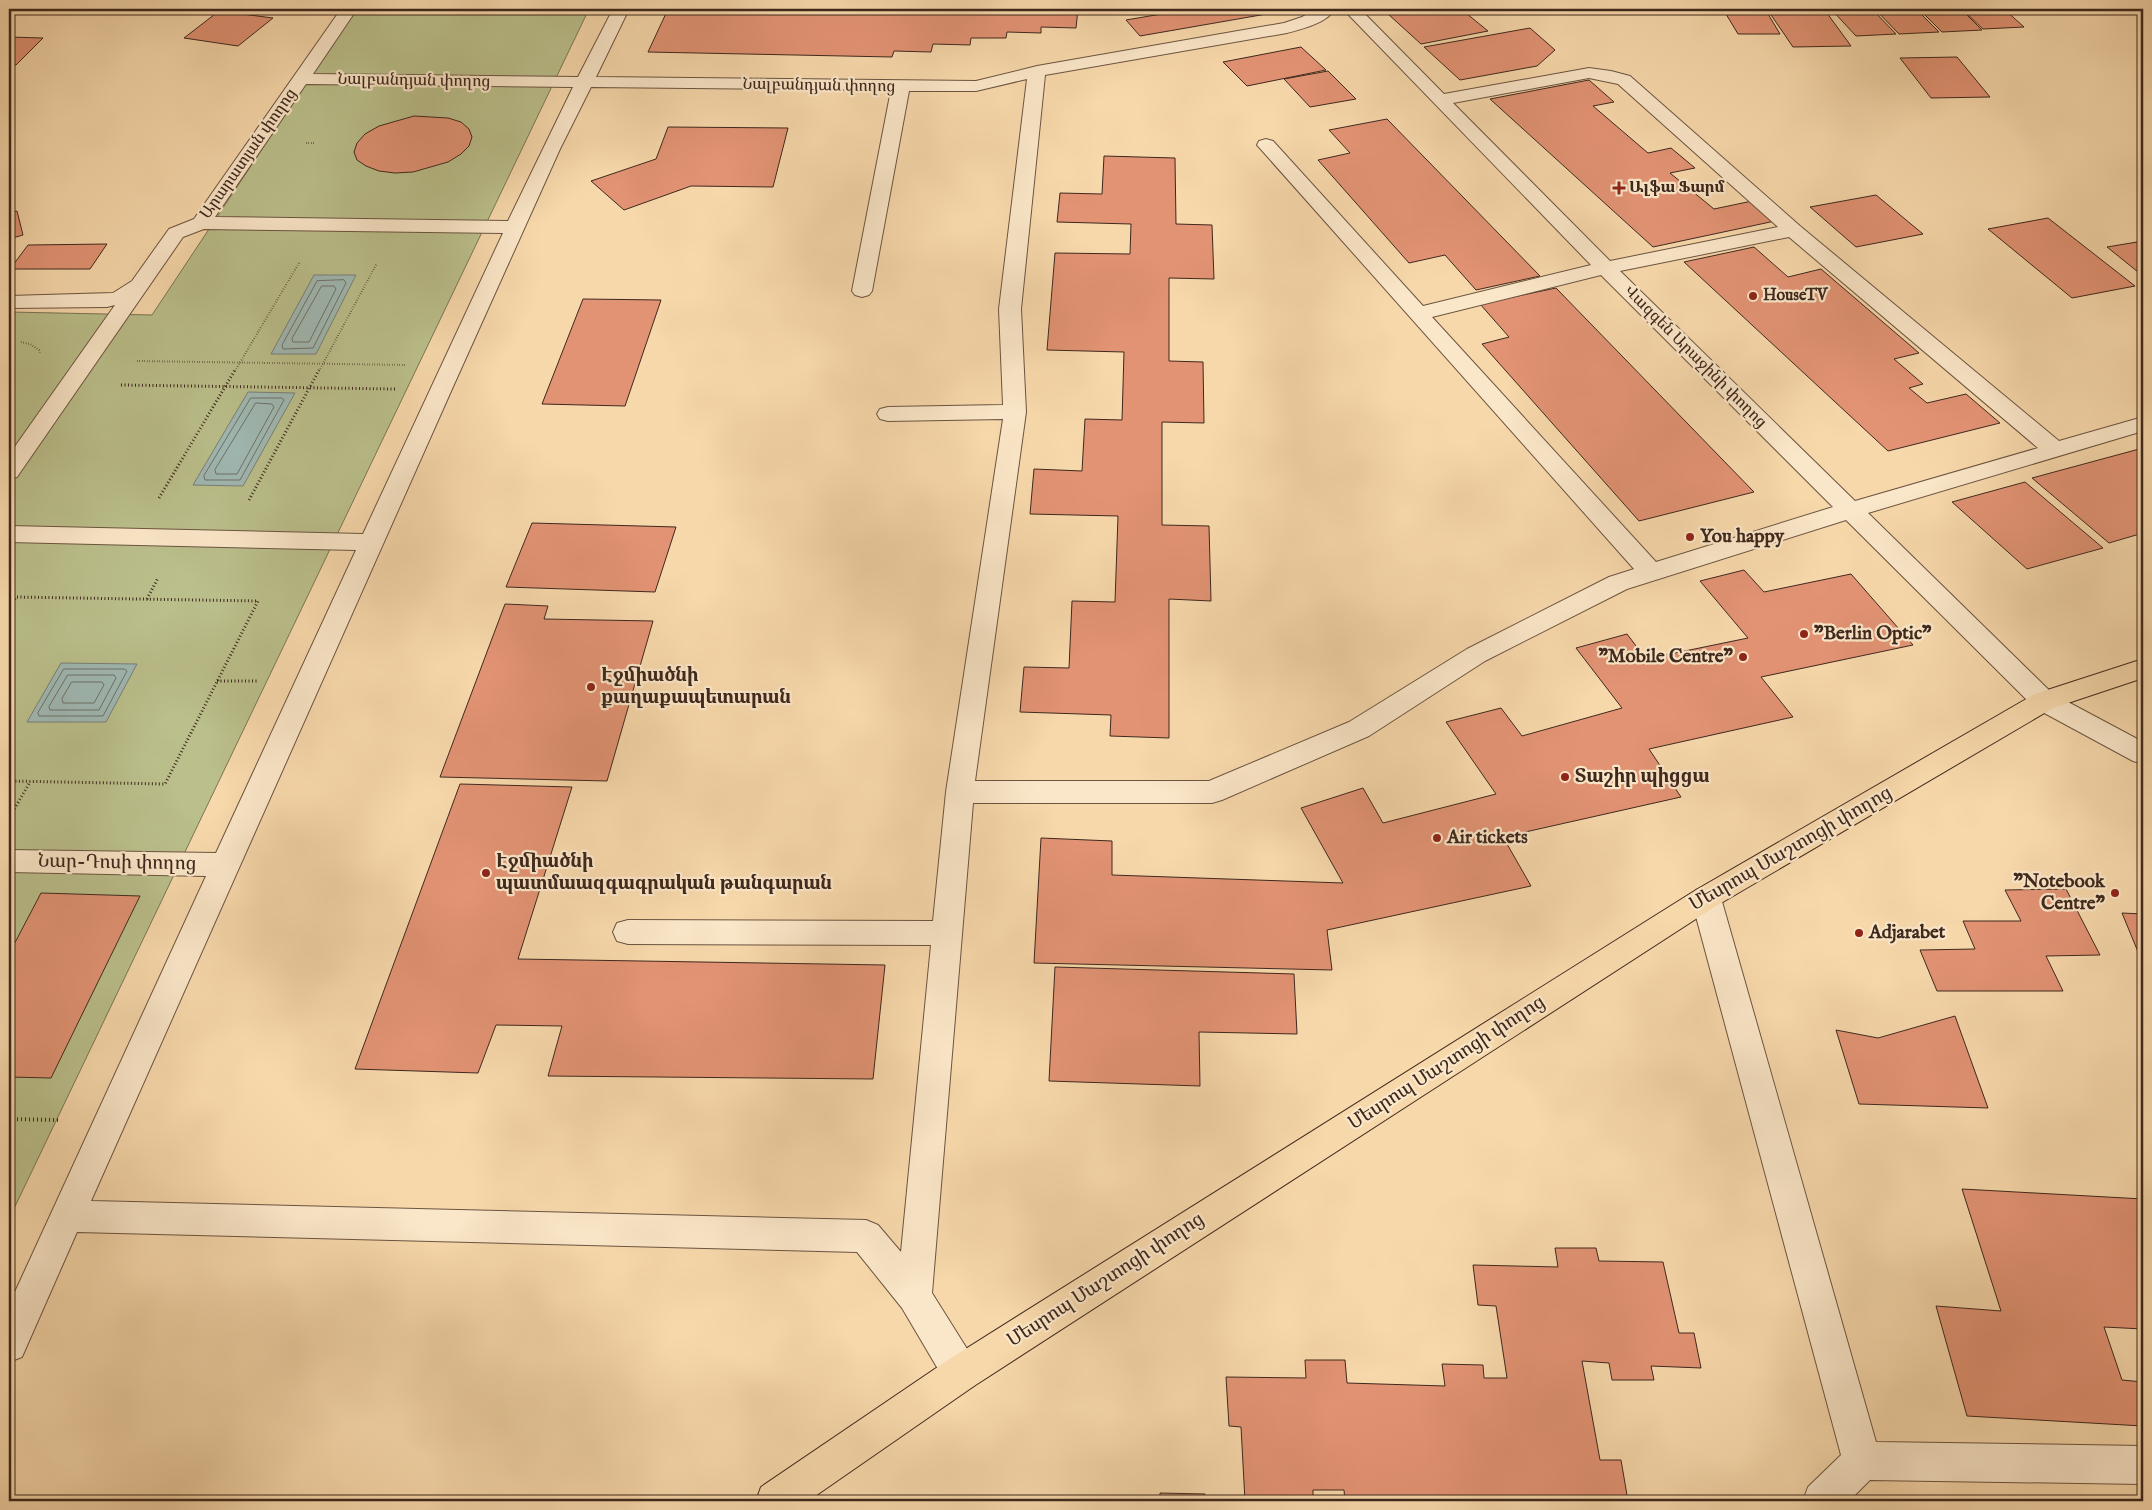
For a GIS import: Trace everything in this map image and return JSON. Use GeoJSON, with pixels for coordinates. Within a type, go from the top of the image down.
{"type":"FeatureCollection","features":[{"type":"Feature","properties":{"kind":"main road","name":"Մեսրոպ Մաշտոցի փողոց"},"geometry":{"type":"LineString","coordinates":[[775,1501],[961,1373],[1706,898],[2044,701],[2143,668]]}},
{"type":"Feature","properties":{"kind":"street","name":"Արարատյան փողոց"},"geometry":{"type":"LineString","coordinates":[[9,302],[107,300],[120,298],[130,293],[141,282],[176,233],[201,223],[349,9]]}},
{"type":"Feature","properties":{"kind":"street"},"geometry":{"type":"LineString","coordinates":[[9,1345],[452,365],[582,84],[621,9]]}},
{"type":"Feature","properties":{"kind":"street","name":"Նալբանդյան փողոց"},"geometry":{"type":"LineString","coordinates":[[302,79],[582,84],[976,86],[1037,71],[1287,28],[1308,21],[1327,9]]}},
{"type":"Feature","properties":{"kind":"street","name":"Վազգեն Արաջինի փողոց"},"geometry":{"type":"LineString","coordinates":[[1351,9],[1605,268],[2044,701],[2143,754]]}},
{"type":"Feature","properties":{"kind":"street"},"geometry":{"type":"LineString","coordinates":[[914,1296],[960,792],[1015,412],[1010,308],[1037,71]]}},
{"type":"Feature","properties":{"kind":"street"},"geometry":{"type":"LineString","coordinates":[[1440,100],[1589,73],[1624,80],[1793,230],[2055,450]]}},
{"type":"Feature","properties":{"kind":"street"},"geometry":{"type":"LineString","coordinates":[[862,290],[902,87]]}},
{"type":"Feature","properties":{"kind":"street"},"geometry":{"type":"LineString","coordinates":[[1266,145],[1651,572]]}},
{"type":"Feature","properties":{"kind":"street"},"geometry":{"type":"LineString","coordinates":[[201,223],[516,227]]}},
{"type":"Feature","properties":{"kind":"street"},"geometry":{"type":"LineString","coordinates":[[1417,314],[1605,268],[1793,230]]}},
{"type":"Feature","properties":{"kind":"street"},"geometry":{"type":"LineString","coordinates":[[9,472],[141,282]]}},
{"type":"Feature","properties":{"kind":"street"},"geometry":{"type":"LineString","coordinates":[[888,414],[1015,412]]}},
{"type":"Feature","properties":{"kind":"street"},"geometry":{"type":"LineString","coordinates":[[960,792],[1212,792],[1359,729],[1476,655],[1618,582],[1850,510],[2143,424]]}},
{"type":"Feature","properties":{"kind":"street"},"geometry":{"type":"LineString","coordinates":[[9,534],[372,542]]}},
{"type":"Feature","properties":{"kind":"street","name":"Նար-Դոսի փողոց"},"geometry":{"type":"LineString","coordinates":[[9,861],[226,865]]}},
{"type":"Feature","properties":{"kind":"street"},"geometry":{"type":"LineString","coordinates":[[1706,898],[1862,1461]]}},
{"type":"Feature","properties":{"kind":"street"},"geometry":{"type":"LineString","coordinates":[[628,932],[948,933]]}},
{"type":"Feature","properties":{"kind":"street"},"geometry":{"type":"LineString","coordinates":[[67,1216],[866,1236],[914,1296],[961,1373]]}},
{"type":"Feature","properties":{"kind":"street"},"geometry":{"type":"LineString","coordinates":[[1822,1501],[1862,1461],[2143,1465]]}},
{"type":"Feature","properties":{"kind":"path"},"geometry":{"type":"LineString","coordinates":[[135,537],[301,259]]}},
{"type":"Feature","properties":{"kind":"path"},"geometry":{"type":"LineString","coordinates":[[228,539],[379,259]]}},
{"type":"Feature","properties":{"kind":"path"},"geometry":{"type":"LineString","coordinates":[[16,341],[30,344],[39,350],[41,360],[452,365]]}},
{"type":"Feature","properties":{"kind":"path"},"geometry":{"type":"LineString","coordinates":[[70,384],[441,390]]}},
{"type":"Feature","properties":{"kind":"path"},"geometry":{"type":"LineString","coordinates":[[9,608],[16,597],[258,601],[165,784],[9,781]]}},
{"type":"Feature","properties":{"kind":"path"},"geometry":{"type":"LineString","coordinates":[[9,818],[30,782]]}},
{"type":"Feature","properties":{"kind":"green space"},"geometry":{"type":"Polygon","coordinates":[[[355,9],[589,9],[9,1219],[9,312],[152,315],[355,9]]]}},
{"type":"Feature","properties":{"kind":"water"},"geometry":{"type":"Polygon","coordinates":[[[314,275],[356,275],[316,354],[271,354],[314,275]]]}},
{"type":"Feature","properties":{"kind":"water"},"geometry":{"type":"Polygon","coordinates":[[[248,392],[295,393],[243,486],[193,485],[248,392]]]}},
{"type":"Feature","properties":{"kind":"water"},"geometry":{"type":"Polygon","coordinates":[[[61,663],[137,664],[106,722],[27,722],[61,663]]]}},
{"type":"Feature","properties":{"kind":"building"},"geometry":{"type":"Polygon","coordinates":[[[668,9],[1078,9],[1076,28],[1041,27],[1041,33],[1007,32],[1006,38],[971,38],[970,45],[933,44],[931,52],[894,51],[892,57],[648,52],[668,9]]]}},
{"type":"Feature","properties":{"kind":"building"},"geometry":{"type":"Polygon","coordinates":[[[1177,9],[1275,9],[1278,12],[1140,36],[1126,20],[1179,11],[1177,9]]]}},
{"type":"Feature","properties":{"kind":"building"},"geometry":{"type":"Polygon","coordinates":[[[1415,9],[1461,9],[1488,31],[1421,44],[1388,14],[1415,9]]]}},
{"type":"Feature","properties":{"kind":"building"},"geometry":{"type":"Polygon","coordinates":[[[1723,9],[1765,9],[1780,34],[1738,34],[1723,9]]]}},
{"type":"Feature","properties":{"kind":"building"},"geometry":{"type":"Polygon","coordinates":[[[1767,9],[1824,9],[1851,46],[1793,47],[1767,9]]]}},
{"type":"Feature","properties":{"kind":"building"},"geometry":{"type":"Polygon","coordinates":[[[1831,9],[1872,9],[1896,34],[1856,36],[1831,9]]]}},
{"type":"Feature","properties":{"kind":"building"},"geometry":{"type":"Polygon","coordinates":[[[1875,9],[1916,9],[1939,32],[1899,34],[1875,9]]]}},
{"type":"Feature","properties":{"kind":"building"},"geometry":{"type":"Polygon","coordinates":[[[1919,9],[1961,9],[1982,30],[1942,32],[1919,9]]]}},
{"type":"Feature","properties":{"kind":"building"},"geometry":{"type":"Polygon","coordinates":[[[1962,9],[2004,9],[2024,27],[1983,29],[1962,9]]]}},
{"type":"Feature","properties":{"kind":"building"},"geometry":{"type":"Polygon","coordinates":[[[219,11],[273,18],[238,46],[184,38],[219,11]]]}},
{"type":"Feature","properties":{"kind":"building"},"geometry":{"type":"Polygon","coordinates":[[[1530,28],[1555,50],[1537,66],[1460,80],[1424,47],[1530,28]]]}},
{"type":"Feature","properties":{"kind":"building"},"geometry":{"type":"Polygon","coordinates":[[[9,37],[43,38],[16,65],[9,65],[9,37]]]}},
{"type":"Feature","properties":{"kind":"building"},"geometry":{"type":"Polygon","coordinates":[[[1301,47],[1326,70],[1247,86],[1223,62],[1301,47]]]}},
{"type":"Feature","properties":{"kind":"building"},"geometry":{"type":"Polygon","coordinates":[[[1957,57],[1990,97],[1931,98],[1900,58],[1957,57]]]}},
{"type":"Feature","properties":{"kind":"building"},"geometry":{"type":"Polygon","coordinates":[[[1328,71],[1356,99],[1310,107],[1284,79],[1328,71]]]}},
{"type":"Feature","properties":{"kind":"building"},"geometry":{"type":"Polygon","coordinates":[[[1589,80],[1614,102],[1593,106],[1648,153],[1671,148],[1695,168],[1670,173],[1714,209],[1752,201],[1775,221],[1653,247],[1490,99],[1589,80]]]}},
{"type":"Feature","properties":{"kind":"building"},"geometry":{"type":"Polygon","coordinates":[[[414,116],[448,118],[461,122],[469,129],[472,137],[469,146],[461,154],[448,162],[413,172],[395,173],[379,171],[357,160],[354,152],[357,143],[365,134],[379,126],[414,116]]]}},
{"type":"Feature","properties":{"kind":"building"},"geometry":{"type":"Polygon","coordinates":[[[1387,119],[1540,276],[1476,290],[1445,255],[1409,263],[1318,160],[1350,153],[1329,130],[1387,119]]]}},
{"type":"Feature","properties":{"kind":"building"},"geometry":{"type":"Polygon","coordinates":[[[668,127],[788,128],[773,187],[691,186],[624,210],[591,181],[656,159],[668,127]]]}},
{"type":"Feature","properties":{"kind":"building"},"geometry":{"type":"Polygon","coordinates":[[[1104,156],[1175,158],[1176,224],[1212,225],[1214,279],[1169,278],[1169,361],[1203,362],[1204,423],[1162,422],[1162,525],[1209,526],[1211,601],[1169,599],[1169,738],[1110,736],[1111,715],[1020,712],[1024,667],[1069,668],[1072,601],[1115,602],[1118,516],[1030,514],[1034,469],[1082,471],[1085,419],[1122,420],[1124,352],[1047,350],[1055,253],[1130,254],[1131,224],[1057,222],[1060,193],[1102,194],[1104,156]]]}},
{"type":"Feature","properties":{"kind":"building"},"geometry":{"type":"Polygon","coordinates":[[[1876,195],[1923,234],[1856,247],[1810,207],[1876,195]]]}},
{"type":"Feature","properties":{"kind":"building"},"geometry":{"type":"Polygon","coordinates":[[[17,211],[23,235],[9,239],[9,213],[17,211]]]}},
{"type":"Feature","properties":{"kind":"building"},"geometry":{"type":"Polygon","coordinates":[[[2048,218],[2135,286],[2072,298],[1988,229],[2048,218]]]}},
{"type":"Feature","properties":{"kind":"building"},"geometry":{"type":"Polygon","coordinates":[[[2143,241],[2143,276],[2107,247],[2143,241]]]}},
{"type":"Feature","properties":{"kind":"building"},"geometry":{"type":"Polygon","coordinates":[[[107,244],[90,269],[10,269],[28,245],[107,244]]]}},
{"type":"Feature","properties":{"kind":"building"},"geometry":{"type":"Polygon","coordinates":[[[1754,247],[1788,277],[1821,269],[1919,353],[1894,359],[1923,384],[1909,388],[1927,403],[1966,394],[2000,423],[1888,451],[1684,262],[1754,247]]]}},
{"type":"Feature","properties":{"kind":"building"},"geometry":{"type":"Polygon","coordinates":[[[1556,288],[1754,492],[1639,521],[1482,344],[1509,337],[1480,304],[1556,288]]]}},
{"type":"Feature","properties":{"kind":"building"},"geometry":{"type":"Polygon","coordinates":[[[583,299],[661,300],[625,406],[542,404],[583,299]]]}},
{"type":"Feature","properties":{"kind":"building"},"geometry":{"type":"Polygon","coordinates":[[[2143,448],[2143,533],[2109,543],[2032,478],[2143,448]]]}},
{"type":"Feature","properties":{"kind":"building"},"geometry":{"type":"Polygon","coordinates":[[[2025,482],[2103,548],[2027,569],[1952,502],[2025,482]]]}},
{"type":"Feature","properties":{"kind":"building"},"geometry":{"type":"Polygon","coordinates":[[[532,523],[676,527],[655,592],[506,587],[532,523]]]}},
{"type":"Feature","properties":{"kind":"building"},"geometry":{"type":"Polygon","coordinates":[[[1744,570],[1764,592],[1851,574],[1913,645],[1761,677],[1793,717],[1649,749],[1681,797],[1503,837],[1531,886],[1327,930],[1332,970],[1034,963],[1041,838],[1112,841],[1112,875],[1343,883],[1301,808],[1363,788],[1383,823],[1496,794],[1446,722],[1501,708],[1522,736],[1622,708],[1576,648],[1627,634],[1646,659],[1748,638],[1700,581],[1744,570]]]}},
{"type":"Feature","properties":{"kind":"building"},"geometry":{"type":"Polygon","coordinates":[[[505,604],[548,606],[544,619],[653,621],[607,781],[440,777],[505,604]]]}},
{"type":"Feature","properties":{"kind":"building","name":"Էջմիածնի պատմաազգագրական թանգարան"},"geometry":{"type":"Polygon","coordinates":[[[460,784],[572,787],[518,959],[885,965],[873,1079],[548,1076],[562,1026],[496,1025],[478,1073],[355,1069],[460,784]]]}},
{"type":"Feature","properties":{"kind":"building"},"geometry":{"type":"Polygon","coordinates":[[[2066,889],[2100,955],[2046,956],[2063,991],[1937,991],[1920,950],[1975,949],[1963,921],[2021,921],[2005,890],[2066,889]]]}},
{"type":"Feature","properties":{"kind":"building"},"geometry":{"type":"Polygon","coordinates":[[[41,893],[140,896],[51,1078],[9,1077],[9,954],[41,893]]]}},
{"type":"Feature","properties":{"kind":"building"},"geometry":{"type":"Polygon","coordinates":[[[2122,913],[2143,914],[2143,964],[2122,913]]]}},
{"type":"Feature","properties":{"kind":"building"},"geometry":{"type":"Polygon","coordinates":[[[1055,967],[1294,974],[1297,1034],[1199,1032],[1200,1086],[1049,1081],[1055,967]]]}},
{"type":"Feature","properties":{"kind":"building"},"geometry":{"type":"Polygon","coordinates":[[[1955,1016],[1988,1108],[1859,1104],[1836,1030],[1878,1038],[1955,1016]]]}},
{"type":"Feature","properties":{"kind":"building"},"geometry":{"type":"Polygon","coordinates":[[[1962,1189],[2143,1199],[2143,1329],[2104,1327],[2122,1380],[2143,1382],[2143,1426],[1967,1416],[1936,1306],[2001,1311],[1962,1189]]]}},
{"type":"Feature","properties":{"kind":"building"},"geometry":{"type":"Polygon","coordinates":[[[1555,1248],[1596,1248],[1599,1261],[1663,1262],[1679,1333],[1694,1333],[1701,1368],[1651,1366],[1654,1380],[1612,1380],[1609,1363],[1582,1361],[1600,1460],[1621,1460],[1628,1501],[1345,1501],[1344,1490],[1313,1490],[1313,1501],[1245,1501],[1241,1427],[1229,1426],[1226,1377],[1306,1378],[1305,1360],[1345,1360],[1347,1383],[1445,1386],[1442,1364],[1483,1365],[1484,1378],[1507,1378],[1496,1306],[1478,1305],[1473,1265],[1558,1267],[1555,1248]]]}},
{"type":"Feature","properties":{"kind":"building"},"geometry":{"type":"Polygon","coordinates":[[[1160,1493],[1205,1494],[1205,1501],[1160,1501],[1160,1493]]]}},
{"type":"Feature","properties":{"kind":"place","name":"Ալֆա Ֆարմ"},"geometry":{"type":"Point","coordinates":[1619,188]}},
{"type":"Feature","properties":{"kind":"place","name":"HouseTV"},"geometry":{"type":"Point","coordinates":[1753,296]}},
{"type":"Feature","properties":{"kind":"place","name":"You happy"},"geometry":{"type":"Point","coordinates":[1690,537]}},
{"type":"Feature","properties":{"kind":"place","name":"\"Berlin Optic\""},"geometry":{"type":"Point","coordinates":[1804,634]}},
{"type":"Feature","properties":{"kind":"place","name":"\"Mobile Centre\""},"geometry":{"type":"Point","coordinates":[1743,657]}},
{"type":"Feature","properties":{"kind":"place","name":"Էջմիածնի քաղաքապետարան"},"geometry":{"type":"Point","coordinates":[591,687]}},
{"type":"Feature","properties":{"kind":"place","name":"Տաշիր պիցցա"},"geometry":{"type":"Point","coordinates":[1565,777]}},
{"type":"Feature","properties":{"kind":"place","name":"Air tickets"},"geometry":{"type":"Point","coordinates":[1437,838]}},
{"type":"Feature","properties":{"kind":"place","name":"Էջմիածնի պատմաազգագրական թանգարան"},"geometry":{"type":"Point","coordinates":[486,873]}},
{"type":"Feature","properties":{"kind":"place","name":"\"Notebook Centre\""},"geometry":{"type":"Point","coordinates":[2115,893]}},
{"type":"Feature","properties":{"kind":"place","name":"Adjarabet"},"geometry":{"type":"Point","coordinates":[1859,933]}}]}
